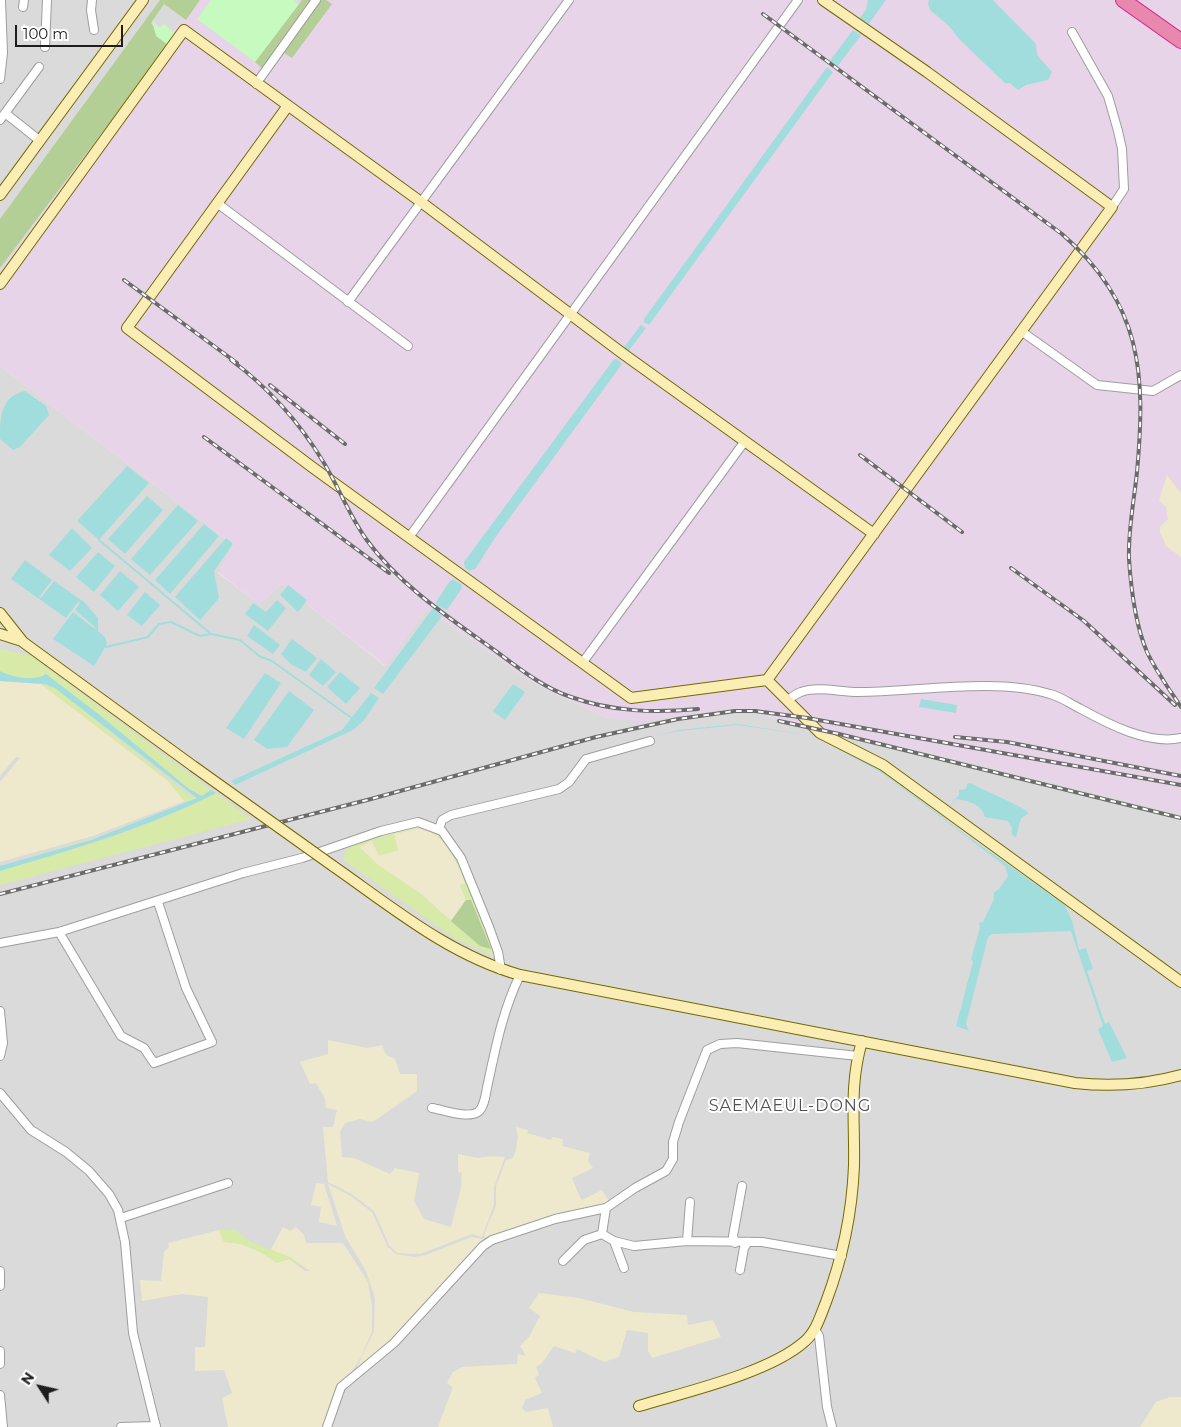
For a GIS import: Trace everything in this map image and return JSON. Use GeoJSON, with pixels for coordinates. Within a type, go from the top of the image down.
{"type":"FeatureCollection","features":[{"type":"Feature","properties":{"kind":"highway"},"geometry":{"type":"LineString","coordinates":[[1123,0],[1181,41]]}},
{"type":"Feature","properties":{"kind":"street"},"geometry":{"type":"LineString","coordinates":[[0,79],[3,54],[1,0]]}},
{"type":"Feature","properties":{"kind":"street"},"geometry":{"type":"LineString","coordinates":[[45,47],[47,0]]}},
{"type":"Feature","properties":{"kind":"street"},"geometry":{"type":"LineString","coordinates":[[92,0],[91,10],[94,30]]}},
{"type":"Feature","properties":{"kind":"street"},"geometry":{"type":"LineString","coordinates":[[0,195],[143,0]]}},
{"type":"Feature","properties":{"kind":"street"},"geometry":{"type":"LineString","coordinates":[[256,84],[316,0]]}},
{"type":"Feature","properties":{"kind":"street"},"geometry":{"type":"LineString","coordinates":[[348,302],[569,0]]}},
{"type":"Feature","properties":{"kind":"street"},"geometry":{"type":"LineString","coordinates":[[410,536],[798,0]]}},
{"type":"Feature","properties":{"kind":"street"},"geometry":{"type":"LineString","coordinates":[[823,0],[927,72],[1112,207]]}},
{"type":"Feature","properties":{"kind":"street"},"geometry":{"type":"LineString","coordinates":[[0,284],[184,30],[287,107],[421,202],[569,314],[874,534]]}},
{"type":"Feature","properties":{"kind":"street"},"geometry":{"type":"LineString","coordinates":[[287,107],[127,328],[631,698],[767,680],[1124,189],[1122,149],[1108,96],[1072,32]]}},
{"type":"Feature","properties":{"kind":"street"},"geometry":{"type":"LineString","coordinates":[[38,68],[1,118],[39,140]]}},
{"type":"Feature","properties":{"kind":"street"},"geometry":{"type":"LineString","coordinates":[[217,203],[408,346]]}},
{"type":"Feature","properties":{"kind":"street"},"geometry":{"type":"LineString","coordinates":[[1021,331],[1097,385],[1153,391],[1181,375]]}},
{"type":"Feature","properties":{"kind":"street"},"geometry":{"type":"LineString","coordinates":[[583,662],[745,441]]}},
{"type":"Feature","properties":{"kind":"street"},"geometry":{"type":"LineString","coordinates":[[0,613],[23,642],[333,866],[455,950],[501,970],[1036,1077],[1094,1085],[1140,1084],[1181,1075]]}},
{"type":"Feature","properties":{"kind":"street"},"geometry":{"type":"LineString","coordinates":[[0,634],[23,642]]}},
{"type":"Feature","properties":{"kind":"street"},"geometry":{"type":"LineString","coordinates":[[767,680],[820,733],[883,765],[1181,982]]}},
{"type":"Feature","properties":{"kind":"street"},"geometry":{"type":"LineString","coordinates":[[788,700],[801,692],[820,690],[859,692],[989,687],[1035,690],[1061,698],[1111,724],[1129,731],[1161,738],[1181,738]]}},
{"type":"Feature","properties":{"kind":"street"},"geometry":{"type":"LineString","coordinates":[[439,829],[442,820],[451,814],[559,788],[569,782],[586,759],[650,741]]}},
{"type":"Feature","properties":{"kind":"street"},"geometry":{"type":"LineString","coordinates":[[0,943],[59,932],[158,902],[243,873],[302,858],[406,824],[422,822],[439,829],[448,837],[461,858],[490,927],[498,952],[501,970]]}},
{"type":"Feature","properties":{"kind":"street"},"geometry":{"type":"LineString","coordinates":[[59,932],[121,1036],[144,1048],[154,1063],[212,1042],[186,988],[158,902]]}},
{"type":"Feature","properties":{"kind":"street"},"geometry":{"type":"LineString","coordinates":[[432,1108],[467,1114],[476,1113],[480,1110],[509,997],[520,975]]}},
{"type":"Feature","properties":{"kind":"street"},"geometry":{"type":"LineString","coordinates":[[0,1011],[3,1043],[0,1056]]}},
{"type":"Feature","properties":{"kind":"street"},"geometry":{"type":"LineString","coordinates":[[638,1406],[769,1364],[797,1348],[815,1329],[842,1256],[853,1196],[853,1090],[862,1041]]}},
{"type":"Feature","properties":{"kind":"street"},"geometry":{"type":"LineString","coordinates":[[327,1427],[341,1387],[394,1343],[483,1246],[492,1240],[555,1219],[606,1208],[635,1188],[666,1171],[671,1165],[673,1142],[679,1122],[707,1050],[720,1044],[737,1043],[858,1056]]}},
{"type":"Feature","properties":{"kind":"street"},"geometry":{"type":"LineString","coordinates":[[1,1095],[31,1130],[66,1152],[96,1178],[109,1194],[121,1218],[126,1242],[133,1333],[156,1426],[121,1427]]}},
{"type":"Feature","properties":{"kind":"street"},"geometry":{"type":"LineString","coordinates":[[121,1218],[228,1183]]}},
{"type":"Feature","properties":{"kind":"street"},"geometry":{"type":"LineString","coordinates":[[734,1243],[733,1236],[742,1186]]}},
{"type":"Feature","properties":{"kind":"street"},"geometry":{"type":"LineString","coordinates":[[687,1241],[690,1202]]}},
{"type":"Feature","properties":{"kind":"street"},"geometry":{"type":"LineString","coordinates":[[602,1234],[606,1208]]}},
{"type":"Feature","properties":{"kind":"street"},"geometry":{"type":"LineString","coordinates":[[563,1261],[584,1240],[602,1234],[614,1241],[634,1246],[687,1241],[762,1242],[842,1256]]}},
{"type":"Feature","properties":{"kind":"street"},"geometry":{"type":"LineString","coordinates":[[614,1241],[624,1268]]}},
{"type":"Feature","properties":{"kind":"street"},"geometry":{"type":"LineString","coordinates":[[740,1270],[744,1248],[748,1242]]}},
{"type":"Feature","properties":{"kind":"street"},"geometry":{"type":"LineString","coordinates":[[0,1271],[0,1286]]}},
{"type":"Feature","properties":{"kind":"street"},"geometry":{"type":"LineString","coordinates":[[815,1329],[818,1336],[827,1407],[832,1427]]}},
{"type":"Feature","properties":{"kind":"street"},"geometry":{"type":"LineString","coordinates":[[0,1350],[0,1364]]}},
{"type":"Feature","properties":{"kind":"street"},"geometry":{"type":"LineString","coordinates":[[0,1395],[3,1427]]}},
{"type":"Feature","properties":{"kind":"shaded area"},"geometry":{"type":"Polygon","coordinates":[[[0,0],[196,0],[0,272],[0,0]]]}},
{"type":"Feature","properties":{"kind":"shaded area"},"geometry":{"type":"Polygon","coordinates":[[[196,0],[1181,0],[1181,814],[979,764],[731,708],[640,722],[604,717],[532,682],[427,609],[386,666],[281,584],[259,604],[218,572],[233,545],[0,366],[0,272],[196,0]]]}},
{"type":"Feature","properties":{"kind":"shaded area"},"geometry":{"type":"Polygon","coordinates":[[[0,366],[233,545],[218,573],[259,604],[281,584],[385,666],[427,609],[532,682],[604,717],[640,721],[731,708],[979,764],[1181,814],[1181,1405],[1156,1427],[0,1427],[0,366]]]}},
{"type":"Feature","properties":{"kind":"shaded area"},"geometry":{"type":"Polygon","coordinates":[[[1167,475],[1181,493],[1181,557],[1166,546],[1160,532],[1160,527],[1168,519],[1166,507],[1159,500],[1167,475]]]}},
{"type":"Feature","properties":{"kind":"shaded area"},"geometry":{"type":"Polygon","coordinates":[[[0,681],[41,684],[167,780],[185,801],[93,836],[0,862],[0,782],[20,758],[16,757],[0,776],[0,681]]]}},
{"type":"Feature","properties":{"kind":"shaded area"},"geometry":{"type":"Polygon","coordinates":[[[420,828],[434,833],[445,843],[459,867],[465,884],[460,885],[466,900],[451,921],[421,894],[378,865],[359,847],[372,841],[398,850],[393,834],[420,828]]]}},
{"type":"Feature","properties":{"kind":"shaded area"},"geometry":{"type":"Polygon","coordinates":[[[328,1040],[367,1048],[382,1045],[386,1055],[395,1059],[400,1074],[417,1074],[417,1091],[373,1122],[360,1119],[345,1123],[340,1131],[342,1157],[354,1158],[390,1174],[395,1168],[419,1173],[414,1201],[424,1219],[451,1227],[461,1188],[462,1172],[459,1173],[458,1169],[458,1154],[478,1158],[505,1157],[494,1187],[494,1205],[482,1237],[472,1234],[420,1254],[397,1253],[389,1245],[374,1211],[350,1193],[328,1182],[323,1127],[333,1127],[337,1110],[326,1108],[325,1099],[316,1083],[310,1084],[300,1062],[328,1054],[328,1040]]]}},
{"type":"Feature","properties":{"kind":"shaded area"},"geometry":{"type":"Polygon","coordinates":[[[516,1127],[528,1130],[527,1133],[551,1140],[552,1137],[563,1139],[562,1146],[590,1153],[588,1161],[593,1168],[572,1178],[578,1193],[582,1200],[602,1190],[610,1203],[490,1239],[484,1237],[496,1206],[496,1186],[506,1160],[513,1158],[516,1150],[518,1136],[516,1127]]]}},
{"type":"Feature","properties":{"kind":"shaded area"},"geometry":{"type":"Polygon","coordinates":[[[316,1183],[324,1184],[337,1226],[319,1222],[321,1207],[311,1205],[316,1183]]]}},
{"type":"Feature","properties":{"kind":"shaded area"},"geometry":{"type":"Polygon","coordinates":[[[328,1184],[349,1195],[372,1212],[388,1247],[396,1254],[414,1257],[426,1255],[471,1237],[488,1240],[389,1346],[356,1369],[374,1331],[375,1298],[366,1271],[346,1238],[328,1184]]]}},
{"type":"Feature","properties":{"kind":"shaded area"},"geometry":{"type":"Polygon","coordinates":[[[283,1227],[290,1231],[296,1227],[304,1235],[306,1243],[343,1243],[368,1282],[372,1306],[372,1331],[362,1355],[348,1378],[324,1427],[228,1427],[222,1398],[232,1393],[224,1370],[195,1371],[195,1347],[205,1347],[208,1297],[182,1294],[142,1301],[140,1280],[161,1281],[164,1252],[169,1247],[168,1243],[219,1230],[224,1242],[241,1244],[269,1256],[276,1263],[289,1259],[305,1271],[310,1271],[290,1257],[270,1251],[283,1227]]]}},
{"type":"Feature","properties":{"kind":"shaded area"},"geometry":{"type":"Polygon","coordinates":[[[539,1293],[579,1298],[634,1312],[687,1315],[688,1325],[713,1320],[721,1337],[652,1358],[648,1351],[648,1333],[627,1330],[619,1357],[604,1362],[577,1349],[575,1353],[554,1346],[542,1363],[536,1367],[539,1375],[535,1378],[542,1393],[525,1400],[522,1408],[526,1412],[548,1408],[553,1427],[438,1427],[453,1387],[447,1383],[453,1372],[462,1367],[517,1364],[518,1354],[526,1356],[520,1346],[529,1337],[540,1316],[529,1308],[539,1293]]]}},
{"type":"Feature","properties":{"kind":"shaded area"},"geometry":{"type":"Polygon","coordinates":[[[1170,1397],[1181,1397],[1181,1427],[1140,1427],[1156,1402],[1170,1397]]]}},
{"type":"Feature","properties":{"kind":"green space"},"geometry":{"type":"Polygon","coordinates":[[[160,0],[200,0],[186,20],[164,4],[151,23],[168,45],[0,268],[0,219],[160,0]]]}},
{"type":"Feature","properties":{"kind":"green space"},"geometry":{"type":"Polygon","coordinates":[[[211,0],[294,0],[299,4],[255,62],[197,19],[211,0]]]}},
{"type":"Feature","properties":{"kind":"green space"},"geometry":{"type":"Polygon","coordinates":[[[302,0],[313,0],[262,68],[255,62],[302,0]]]}},
{"type":"Feature","properties":{"kind":"green space"},"geometry":{"type":"Polygon","coordinates":[[[321,0],[326,0],[332,4],[292,58],[284,53],[321,0]]]}},
{"type":"Feature","properties":{"kind":"green space"},"geometry":{"type":"Polygon","coordinates":[[[152,21],[160,28],[164,24],[176,34],[168,45],[156,36],[152,21]]]}},
{"type":"Feature","properties":{"kind":"green space"},"geometry":{"type":"Polygon","coordinates":[[[0,649],[31,656],[211,790],[202,796],[189,789],[46,675],[35,678],[23,678],[0,671],[0,649]]]}},
{"type":"Feature","properties":{"kind":"green space"},"geometry":{"type":"Polygon","coordinates":[[[41,684],[55,688],[189,795],[197,798],[186,803],[167,780],[41,684]]]}},
{"type":"Feature","properties":{"kind":"green space"},"geometry":{"type":"Polygon","coordinates":[[[216,793],[251,819],[0,885],[0,871],[82,847],[137,828],[216,793]]]}},
{"type":"Feature","properties":{"kind":"green space"},"geometry":{"type":"Polygon","coordinates":[[[145,818],[91,840],[0,866],[94,838],[145,818]]]}},
{"type":"Feature","properties":{"kind":"green space"},"geometry":{"type":"Polygon","coordinates":[[[419,825],[438,832],[458,858],[496,957],[454,938],[343,860],[347,847],[419,825]],[[420,828],[394,834],[398,850],[379,856],[372,841],[359,847],[378,865],[421,894],[469,937],[471,901],[466,900],[460,885],[465,883],[462,874],[444,842],[429,831],[420,828]]]}},
{"type":"Feature","properties":{"kind":"green space"},"geometry":{"type":"Polygon","coordinates":[[[466,900],[471,900],[491,949],[480,946],[451,921],[466,900]]]}},
{"type":"Feature","properties":{"kind":"green space"},"geometry":{"type":"Polygon","coordinates":[[[219,1230],[235,1230],[251,1242],[290,1257],[311,1272],[289,1259],[276,1263],[252,1248],[224,1242],[219,1230]]]}},
{"type":"Feature","properties":{"kind":"water"},"geometry":{"type":"Polygon","coordinates":[[[868,0],[886,0],[868,25],[859,19],[866,10],[868,0]]]}},
{"type":"Feature","properties":{"kind":"water"},"geometry":{"type":"Polygon","coordinates":[[[929,0],[993,0],[1036,44],[1037,55],[1052,72],[1048,80],[1026,85],[1018,90],[1010,83],[1005,83],[959,39],[949,26],[930,10],[929,0]]]}},
{"type":"Feature","properties":{"kind":"water"},"geometry":{"type":"Polygon","coordinates":[[[853,30],[861,35],[837,67],[829,62],[853,30]]]}},
{"type":"Feature","properties":{"kind":"water"},"geometry":{"type":"Polygon","coordinates":[[[827,67],[833,72],[649,325],[644,322],[644,319],[827,67]]]}},
{"type":"Feature","properties":{"kind":"water"},"geometry":{"type":"Polygon","coordinates":[[[641,325],[646,328],[627,353],[622,350],[641,325]]]}},
{"type":"Feature","properties":{"kind":"water"},"geometry":{"type":"Polygon","coordinates":[[[614,359],[617,359],[622,364],[497,535],[475,569],[469,571],[465,568],[464,562],[614,359]]]}},
{"type":"Feature","properties":{"kind":"water"},"geometry":{"type":"Polygon","coordinates":[[[25,391],[46,406],[49,415],[20,447],[13,450],[0,439],[1,416],[6,403],[17,394],[25,391]]]}},
{"type":"Feature","properties":{"kind":"water"},"geometry":{"type":"Polygon","coordinates":[[[127,466],[149,483],[99,540],[77,521],[127,466]]]}},
{"type":"Feature","properties":{"kind":"water"},"geometry":{"type":"Polygon","coordinates":[[[147,496],[163,510],[125,554],[108,539],[147,496]]]}},
{"type":"Feature","properties":{"kind":"water"},"geometry":{"type":"Polygon","coordinates":[[[178,505],[198,521],[150,575],[131,559],[178,505]]]}},
{"type":"Feature","properties":{"kind":"water"},"geometry":{"type":"Polygon","coordinates":[[[204,524],[219,536],[170,594],[155,580],[204,524]]]}},
{"type":"Feature","properties":{"kind":"water"},"geometry":{"type":"Polygon","coordinates":[[[72,528],[92,548],[70,571],[49,555],[72,528]]]}},
{"type":"Feature","properties":{"kind":"water"},"geometry":{"type":"Polygon","coordinates":[[[226,538],[233,544],[214,571],[219,598],[200,620],[175,597],[226,538]]]}},
{"type":"Feature","properties":{"kind":"water"},"geometry":{"type":"Polygon","coordinates":[[[98,552],[115,566],[94,592],[76,577],[98,552]]]}},
{"type":"Feature","properties":{"kind":"water"},"geometry":{"type":"Polygon","coordinates":[[[25,560],[52,580],[39,597],[41,598],[54,581],[84,602],[98,618],[98,631],[105,637],[107,644],[94,666],[53,639],[73,612],[95,629],[75,610],[80,603],[78,602],[66,618],[11,579],[25,560]]]}},
{"type":"Feature","properties":{"kind":"water"},"geometry":{"type":"Polygon","coordinates":[[[120,571],[139,587],[118,611],[100,595],[120,571]]]}},
{"type":"Feature","properties":{"kind":"water"},"geometry":{"type":"Polygon","coordinates":[[[454,580],[461,584],[462,588],[447,610],[437,606],[436,602],[450,581],[454,580]]]}},
{"type":"Feature","properties":{"kind":"water"},"geometry":{"type":"Polygon","coordinates":[[[288,585],[307,600],[298,612],[280,595],[288,585]]]}},
{"type":"Feature","properties":{"kind":"water"},"geometry":{"type":"Polygon","coordinates":[[[145,592],[160,605],[142,626],[127,615],[145,592]]]}},
{"type":"Feature","properties":{"kind":"water"},"geometry":{"type":"Polygon","coordinates":[[[277,600],[286,608],[268,631],[245,614],[253,603],[266,612],[277,600]]]}},
{"type":"Feature","properties":{"kind":"water"},"geometry":{"type":"Polygon","coordinates":[[[433,608],[442,616],[383,694],[374,688],[433,608]]]}},
{"type":"Feature","properties":{"kind":"water"},"geometry":{"type":"Polygon","coordinates":[[[254,625],[280,645],[273,654],[247,636],[254,625]]]}},
{"type":"Feature","properties":{"kind":"water"},"geometry":{"type":"Polygon","coordinates":[[[292,639],[317,658],[306,672],[292,665],[281,654],[292,639]]]}},
{"type":"Feature","properties":{"kind":"water"},"geometry":{"type":"Polygon","coordinates":[[[321,659],[336,672],[323,686],[309,675],[321,659]]]}},
{"type":"Feature","properties":{"kind":"water"},"geometry":{"type":"Polygon","coordinates":[[[0,671],[23,678],[36,678],[46,674],[101,716],[189,789],[202,796],[211,790],[216,793],[137,827],[0,871],[0,866],[91,840],[197,798],[55,688],[45,684],[0,681],[0,671]]]}},
{"type":"Feature","properties":{"kind":"water"},"geometry":{"type":"Polygon","coordinates":[[[340,672],[360,688],[346,704],[327,687],[340,672]]]}},
{"type":"Feature","properties":{"kind":"water"},"geometry":{"type":"Polygon","coordinates":[[[265,673],[281,683],[244,739],[226,728],[265,673]]]}},
{"type":"Feature","properties":{"kind":"water"},"geometry":{"type":"Polygon","coordinates":[[[513,684],[525,692],[505,720],[493,711],[513,684]]]}},
{"type":"Feature","properties":{"kind":"water"},"geometry":{"type":"Polygon","coordinates":[[[289,691],[314,710],[287,747],[267,749],[254,740],[289,691]]]}},
{"type":"Feature","properties":{"kind":"water"},"geometry":{"type":"Polygon","coordinates":[[[371,693],[379,698],[364,720],[353,730],[235,785],[231,781],[342,730],[371,693]]]}},
{"type":"Feature","properties":{"kind":"water"},"geometry":{"type":"Polygon","coordinates":[[[921,699],[957,705],[956,713],[919,707],[921,699]]]}},
{"type":"Feature","properties":{"kind":"water"},"geometry":{"type":"Polygon","coordinates":[[[737,724],[814,736],[737,725],[679,731],[654,736],[679,730],[737,724]]]}},
{"type":"Feature","properties":{"kind":"water"},"geometry":{"type":"Polygon","coordinates":[[[814,736],[876,767],[941,816],[943,815],[942,817],[959,830],[1065,905],[1073,924],[1079,950],[1086,948],[1093,969],[1087,971],[1105,1024],[1109,1022],[1127,1058],[1112,1062],[1098,1029],[1103,1026],[1071,931],[992,934],[988,937],[966,1024],[969,1031],[956,1026],[973,962],[971,959],[980,928],[979,923],[983,922],[994,899],[994,892],[999,889],[1008,876],[1005,866],[884,774],[814,736]]]}},
{"type":"Feature","properties":{"kind":"water"},"geometry":{"type":"Polygon","coordinates":[[[970,783],[1027,811],[1028,814],[1020,821],[1016,837],[1012,835],[1012,828],[1008,821],[985,817],[983,812],[974,804],[956,799],[947,808],[959,795],[959,790],[966,789],[967,784],[970,783]]]}},
{"type":"Feature","properties":{"kind":"waterway"},"geometry":{"type":"LineString","coordinates":[[99,540],[211,634]]}},
{"type":"Feature","properties":{"kind":"waterway"},"geometry":{"type":"LineString","coordinates":[[106,647],[148,637],[159,624],[171,622],[200,636],[211,634],[240,640],[259,656],[272,661],[353,719]]}},
{"type":"Feature","properties":{"kind":"railway"},"geometry":{"type":"LineString","coordinates":[[763,14],[1062,234],[1089,260],[1109,287],[1123,314],[1133,342],[1138,372],[1140,436],[1129,548],[1134,606],[1139,630],[1147,652],[1181,707]]}},
{"type":"Feature","properties":{"kind":"railway"},"geometry":{"type":"LineString","coordinates":[[124,280],[237,363]]}},
{"type":"Feature","properties":{"kind":"railway"},"geometry":{"type":"LineString","coordinates":[[231,360],[271,394],[305,434],[324,463],[360,530],[380,556],[410,587],[444,614],[532,678],[551,689],[571,697],[602,706],[634,710],[698,709]]}},
{"type":"Feature","properties":{"kind":"railway"},"geometry":{"type":"LineString","coordinates":[[270,385],[345,444]]}},
{"type":"Feature","properties":{"kind":"railway"},"geometry":{"type":"LineString","coordinates":[[204,437],[389,573]]}},
{"type":"Feature","properties":{"kind":"railway"},"geometry":{"type":"LineString","coordinates":[[860,455],[962,532]]}},
{"type":"Feature","properties":{"kind":"railway"},"geometry":{"type":"LineString","coordinates":[[1011,568],[1084,621],[1175,705]]}},
{"type":"Feature","properties":{"kind":"railway"},"geometry":{"type":"LineString","coordinates":[[0,894],[371,799],[596,737],[678,719],[735,711],[755,711],[807,718],[1181,785]]}},
{"type":"Feature","properties":{"kind":"railway"},"geometry":{"type":"LineString","coordinates":[[779,721],[1181,818]]}},
{"type":"Feature","properties":{"kind":"railway"},"geometry":{"type":"LineString","coordinates":[[955,737],[1007,742],[1181,776]]}},
{"type":"Feature","properties":{"kind":"district","name":"SAEMAEUL-DONG"},"geometry":{"type":"Point","coordinates":[790,1106]}}]}
